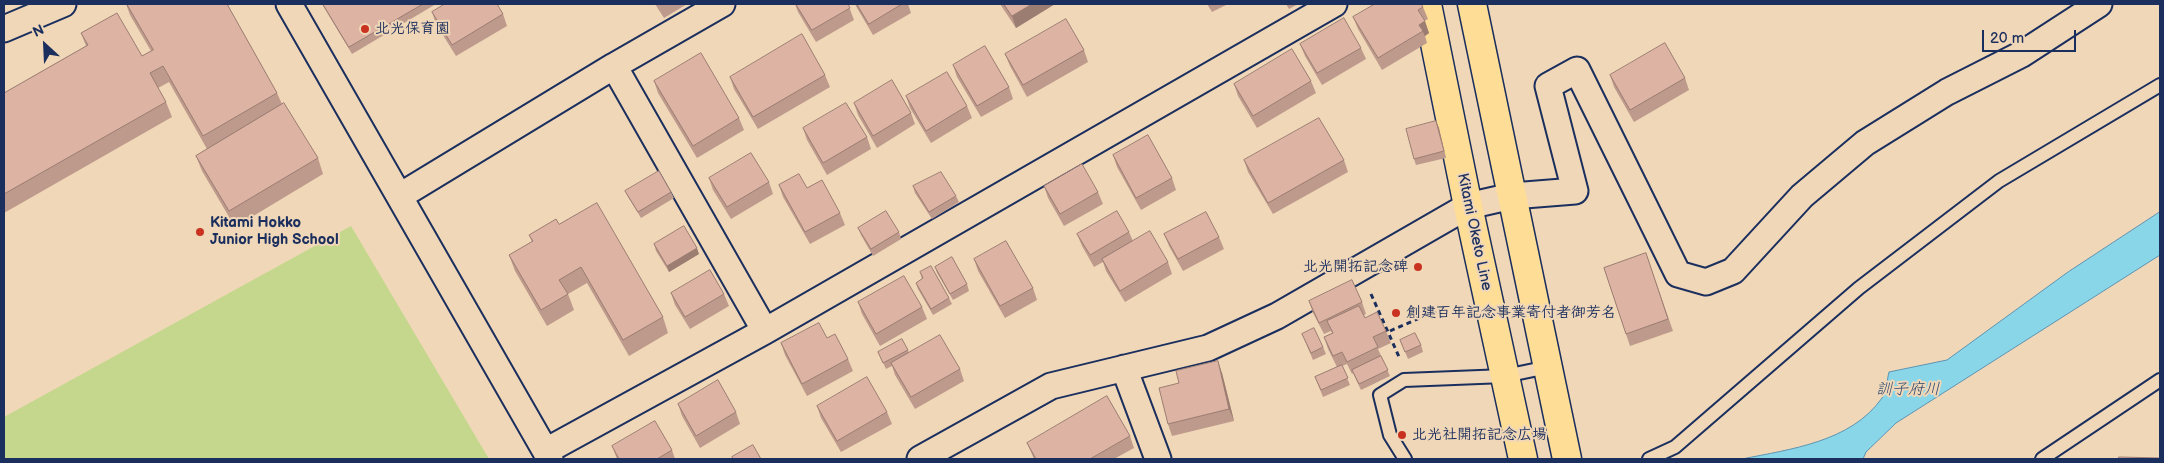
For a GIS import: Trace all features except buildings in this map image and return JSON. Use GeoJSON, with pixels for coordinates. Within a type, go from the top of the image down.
{"type":"FeatureCollection","features":[{"type":"Feature","properties":{"kind":"main road","name":"Kitami Oketo Line"},"geometry":{"type":"LineString","coordinates":[[1427,4],[1468,206],[1523,459]]}},
{"type":"Feature","properties":{"kind":"main road"},"geometry":{"type":"LineString","coordinates":[[1472,4],[1567,459]]}},
{"type":"Feature","properties":{"kind":"street"},"geometry":{"type":"LineString","coordinates":[[4,28],[63,4]]}},
{"type":"Feature","properties":{"kind":"street"},"geometry":{"type":"LineString","coordinates":[[289,4],[548,455],[1334,4]]}},
{"type":"Feature","properties":{"kind":"street"},"geometry":{"type":"LineString","coordinates":[[400,196],[614,66],[722,4]]}},
{"type":"Feature","properties":{"kind":"street"},"geometry":{"type":"LineString","coordinates":[[920,459],[1051,386],[1208,348],[1277,316],[1468,206],[1512,196],[1575,191],[1548,86],[1577,70],[1678,274],[1706,282],[1733,271],[1802,196],[1865,143],[1947,92],[2022,54],[2099,4]]}},
{"type":"Feature","properties":{"kind":"street"},"geometry":{"type":"LineString","coordinates":[[614,66],[765,331]]}},
{"type":"Feature","properties":{"kind":"street"},"geometry":{"type":"LineString","coordinates":[[1124,368],[1158,459]]}},
{"type":"Feature","properties":{"kind":"lane"},"geometry":{"type":"LineString","coordinates":[[1649,459],[1675,447],[1859,288],[1999,181],[2160,85]]}},
{"type":"Feature","properties":{"kind":"lane"},"geometry":{"type":"LineString","coordinates":[[1405,459],[1390,435],[1380,395],[1404,380],[1505,376],[1548,367]]}},
{"type":"Feature","properties":{"kind":"lane"},"geometry":{"type":"LineString","coordinates":[[2042,459],[2160,380]]}},
{"type":"Feature","properties":{"kind":"path"},"geometry":{"type":"LineString","coordinates":[[1359,269],[1399,353],[1404,380]]}},
{"type":"Feature","properties":{"kind":"path"},"geometry":{"type":"LineString","coordinates":[[1390,331],[1422,316],[1447,309]]}},
{"type":"Feature","properties":{"kind":"green space"},"geometry":{"type":"Polygon","coordinates":[[[351,226],[489,459],[4,459],[4,417],[351,226]]]}},
{"type":"Feature","properties":{"kind":"water","name":"訓子府川"},"geometry":{"type":"Polygon","coordinates":[[[2160,212],[2160,255],[1896,423],[1866,452],[1863,459],[1742,459],[1800,447],[1837,434],[1854,425],[1869,413],[1884,395],[1889,372],[1947,360],[2068,272],[2160,212]]]}},
{"type":"Feature","properties":{"kind":"place","name":"北光保育園"},"geometry":{"type":"Point","coordinates":[365,29]}},
{"type":"Feature","properties":{"kind":"place","name":"Kitami Hokko Junior High School"},"geometry":{"type":"Point","coordinates":[200,232]}},
{"type":"Feature","properties":{"kind":"place","name":"北光開拓記念碑"},"geometry":{"type":"Point","coordinates":[1418,267]}},
{"type":"Feature","properties":{"kind":"place","name":"創建百年記念事業寄付者御芳名"},"geometry":{"type":"Point","coordinates":[1396,313]}},
{"type":"Feature","properties":{"kind":"place","name":"北光社開拓記念広場"},"geometry":{"type":"Point","coordinates":[1402,435]}}]}
